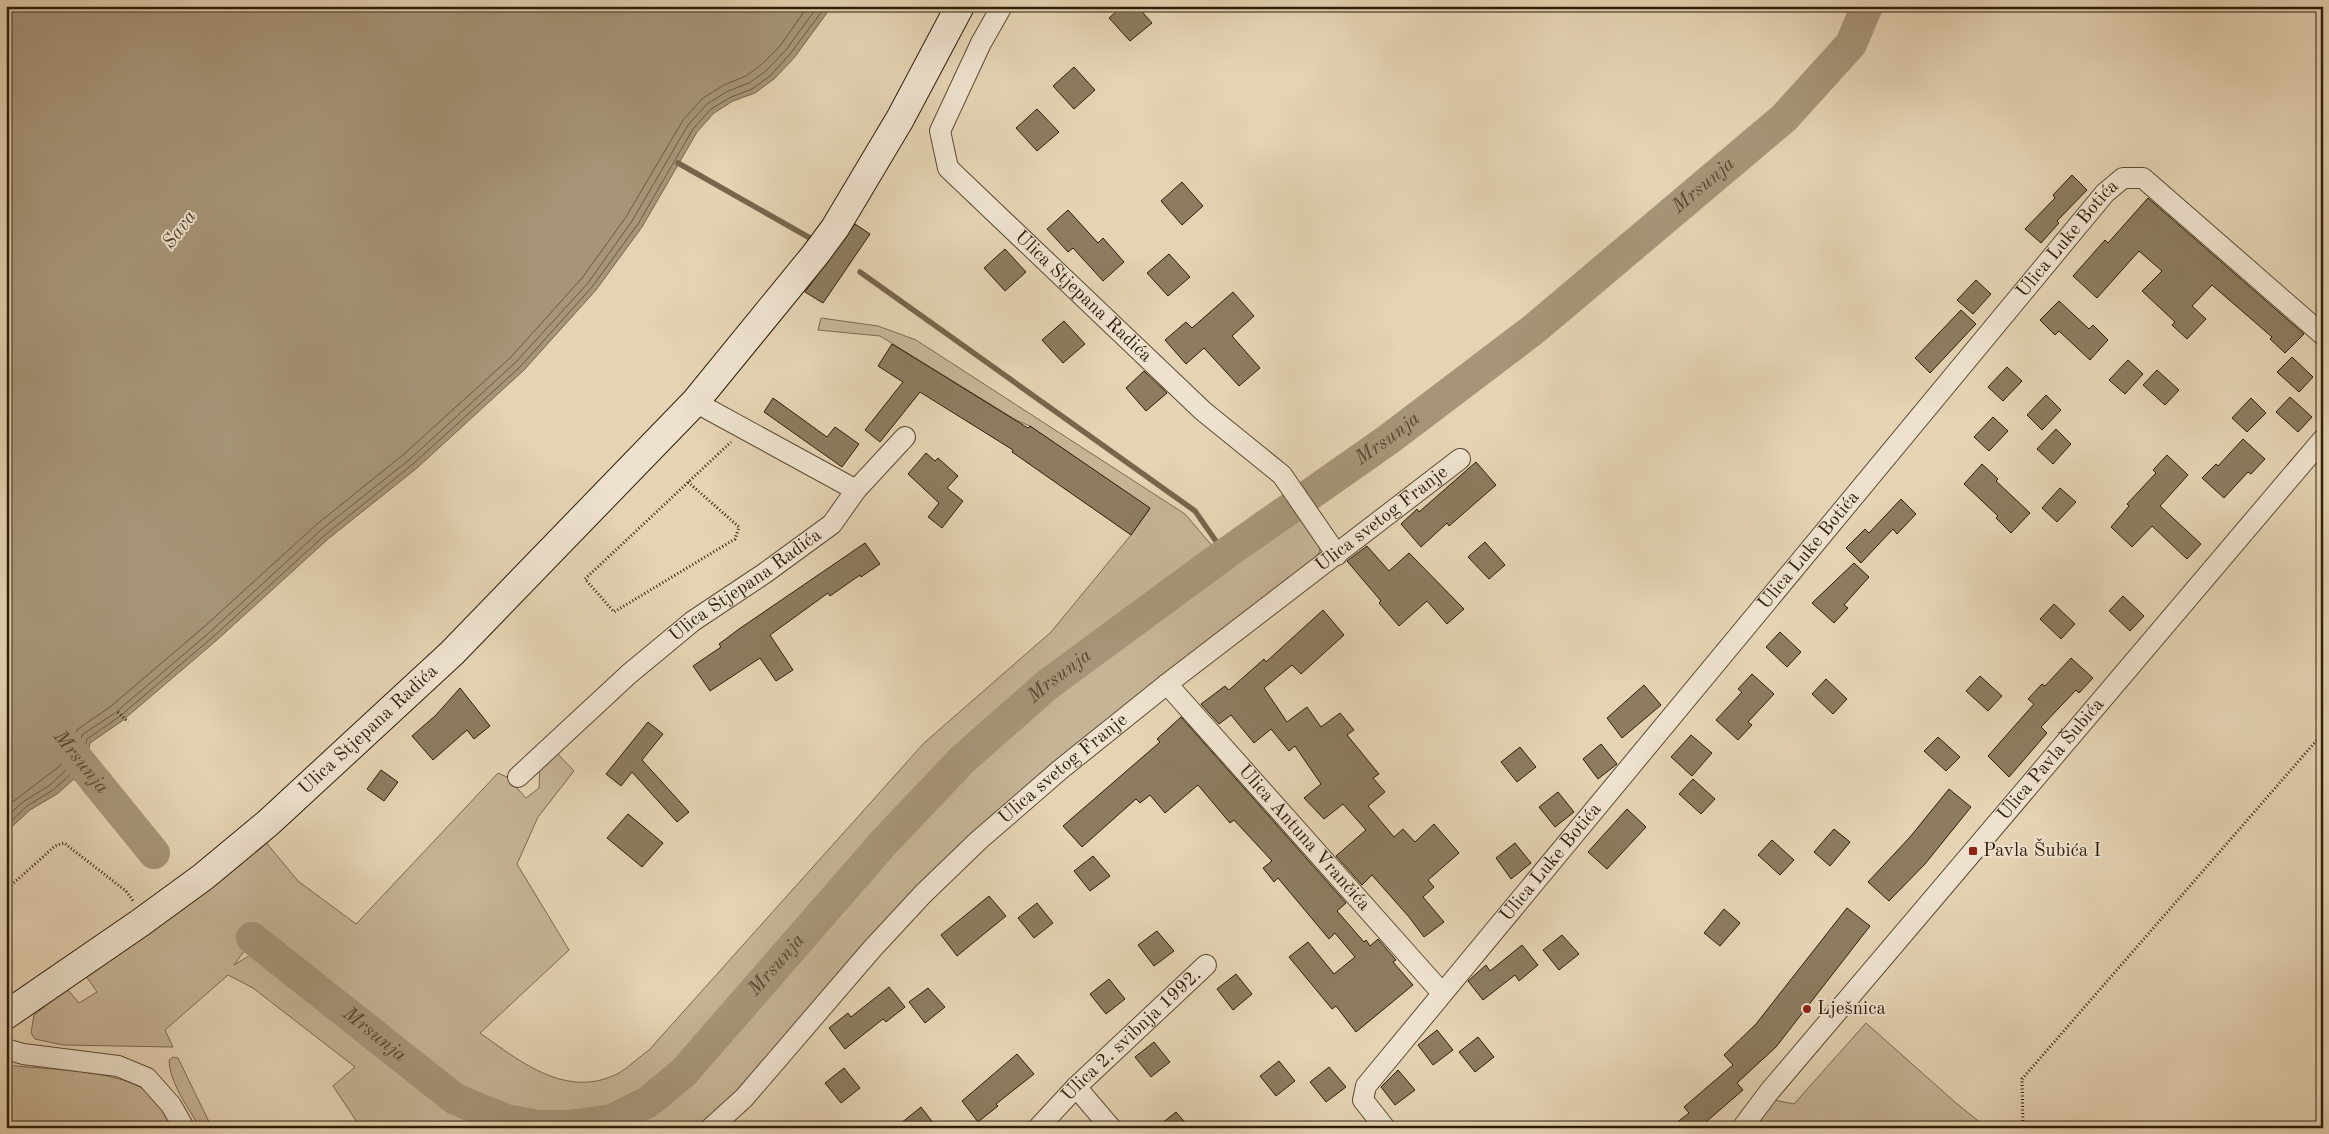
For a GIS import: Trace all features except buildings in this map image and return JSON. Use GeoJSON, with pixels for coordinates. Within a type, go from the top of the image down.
{"type":"FeatureCollection","features":[{"type":"Feature","properties":{"kind":"main road","name":"Ulica Stjepana Radića"},"geometry":{"type":"LineString","coordinates":[[6,1015],[79,967],[180,894],[268,823],[452,653],[695,402],[816,255],[835,228],[900,119],[960,6]]}},
{"type":"Feature","properties":{"kind":"street","name":"Ulica Stjepana Radića"},"geometry":{"type":"LineString","coordinates":[[1002,6],[940,131],[948,168],[1203,411],[1282,475],[1337,555]]}},
{"type":"Feature","properties":{"kind":"street","name":"Ulica Luke Botića"},"geometry":{"type":"LineString","coordinates":[[1385,1128],[1363,1100],[1366,1086],[2105,193],[2123,178],[2143,178],[2323,334]]}},
{"type":"Feature","properties":{"kind":"street"},"geometry":{"type":"LineString","coordinates":[[695,402],[856,490]]}},
{"type":"Feature","properties":{"kind":"street","name":"Ulica Stjepana Radića"},"geometry":{"type":"LineString","coordinates":[[518,777],[629,674],[693,621],[765,573],[832,524],[856,490],[905,437]]}},
{"type":"Feature","properties":{"kind":"street","name":"Ulica Pavla Šubića"},"geometry":{"type":"LineString","coordinates":[[1742,1128],[1775,1084],[2323,439]]}},
{"type":"Feature","properties":{"kind":"street","name":"Ulica svetog Franje"},"geometry":{"type":"LineString","coordinates":[[711,1128],[744,1098],[872,949],[979,840],[1061,769],[1167,684],[1460,459]]}},
{"type":"Feature","properties":{"kind":"street","name":"Ulica Antuna Vrančića"},"geometry":{"type":"LineString","coordinates":[[1167,684],[1442,993]]}},
{"type":"Feature","properties":{"kind":"street","name":"Ulica 2. svibnja 1992."},"geometry":{"type":"LineString","coordinates":[[1038,1128],[1076,1087],[1206,965]]}},
{"type":"Feature","properties":{"kind":"street"},"geometry":{"type":"LineString","coordinates":[[6,1049],[23,1054],[118,1066],[147,1078],[171,1105],[184,1128]]}},
{"type":"Feature","properties":{"kind":"street"},"geometry":{"type":"LineString","coordinates":[[1076,1087],[1111,1128]]}},
{"type":"Feature","properties":{"kind":"path"},"geometry":{"type":"LineString","coordinates":[[688,482],[739,527],[735,539],[614,612],[585,579],[744,429]]}},
{"type":"Feature","properties":{"kind":"path"},"geometry":{"type":"LineString","coordinates":[[118,712],[128,722]]}},
{"type":"Feature","properties":{"kind":"path"},"geometry":{"type":"LineString","coordinates":[[2023,1128],[2022,1080],[2323,733]]}},
{"type":"Feature","properties":{"kind":"path"},"geometry":{"type":"LineString","coordinates":[[6,890],[55,846],[64,843],[126,891],[137,906]]}},
{"type":"Feature","properties":{"kind":"shaded area"},"geometry":{"type":"Polygon","coordinates":[[[821,318],[878,326],[916,340],[1185,514],[1214,548],[1141,601],[993,715],[920,786],[692,1046],[655,1084],[623,1103],[593,1112],[558,1115],[489,1103],[454,1085],[402,1047],[262,927],[234,965],[252,954],[436,1102],[490,1128],[361,1128],[333,1086],[355,1067],[253,988],[228,975],[165,1030],[173,1047],[63,1045],[35,1039],[31,1033],[34,1015],[67,989],[79,1003],[97,992],[86,976],[264,840],[298,881],[356,924],[498,773],[507,777],[526,798],[539,788],[540,765],[555,751],[574,771],[538,817],[517,864],[569,950],[480,1033],[528,1066],[563,1080],[581,1082],[600,1080],[619,1073],[649,1050],[924,743],[1051,632],[1131,535],[1150,509],[1030,426],[1016,420],[880,336],[818,330],[821,318]]]}},
{"type":"Feature","properties":{"kind":"shaded area"},"geometry":{"type":"Polygon","coordinates":[[[1298,517],[1318,542],[1320,551],[1313,562],[1081,741],[720,1112],[698,1128],[624,1128],[647,1117],[686,1090],[850,901],[963,776],[1053,699],[1298,517]]]}},
{"type":"Feature","properties":{"kind":"shaded area"},"geometry":{"type":"Polygon","coordinates":[[[1866,1023],[1987,1128],[1754,1128],[1774,1100],[1794,1104],[1866,1023]]]}},
{"type":"Feature","properties":{"kind":"shaded area"},"geometry":{"type":"Polygon","coordinates":[[[173,1057],[178,1058],[212,1128],[200,1128],[180,1095],[170,1069],[169,1060],[173,1057]]]}},
{"type":"Feature","properties":{"kind":"shaded area"},"geometry":{"type":"Polygon","coordinates":[[[6,1065],[59,1069],[100,1075],[134,1084],[155,1099],[174,1128],[6,1128],[6,1065]]]}},
{"type":"Feature","properties":{"kind":"water","name":"Sava"},"geometry":{"type":"Polygon","coordinates":[[[6,6],[832,6],[794,58],[774,79],[755,93],[733,101],[714,113],[697,132],[642,227],[596,290],[524,370],[417,468],[328,539],[217,640],[122,721],[90,743],[85,766],[75,778],[57,794],[30,810],[6,832],[6,6]]]}},
{"type":"Feature","properties":{"kind":"waterway","name":"Mrsunja"},"geometry":{"type":"LineString","coordinates":[[252,938],[455,1099],[506,1120],[539,1126],[569,1126],[612,1120],[648,1102],[684,1072],[885,841],[963,759],[1047,685],[1225,554],[1389,439],[1534,329],[1784,118],[1851,44],[1867,6]]}},
{"type":"Feature","properties":{"kind":"waterway"},"geometry":{"type":"LineString","coordinates":[[678,163],[817,242]]}},
{"type":"Feature","properties":{"kind":"waterway"},"geometry":{"type":"LineString","coordinates":[[860,272],[1195,511],[1225,554]]}},
{"type":"Feature","properties":{"kind":"waterway","name":"Mrsunja"},"geometry":{"type":"LineString","coordinates":[[6,671],[154,853]]}},
{"type":"Feature","properties":{"kind":"place","name":"Pavla Šubića I"},"geometry":{"type":"Point","coordinates":[1973,851]}},
{"type":"Feature","properties":{"kind":"place","name":"Lješnica"},"geometry":{"type":"Point","coordinates":[1807,1009]}}]}
